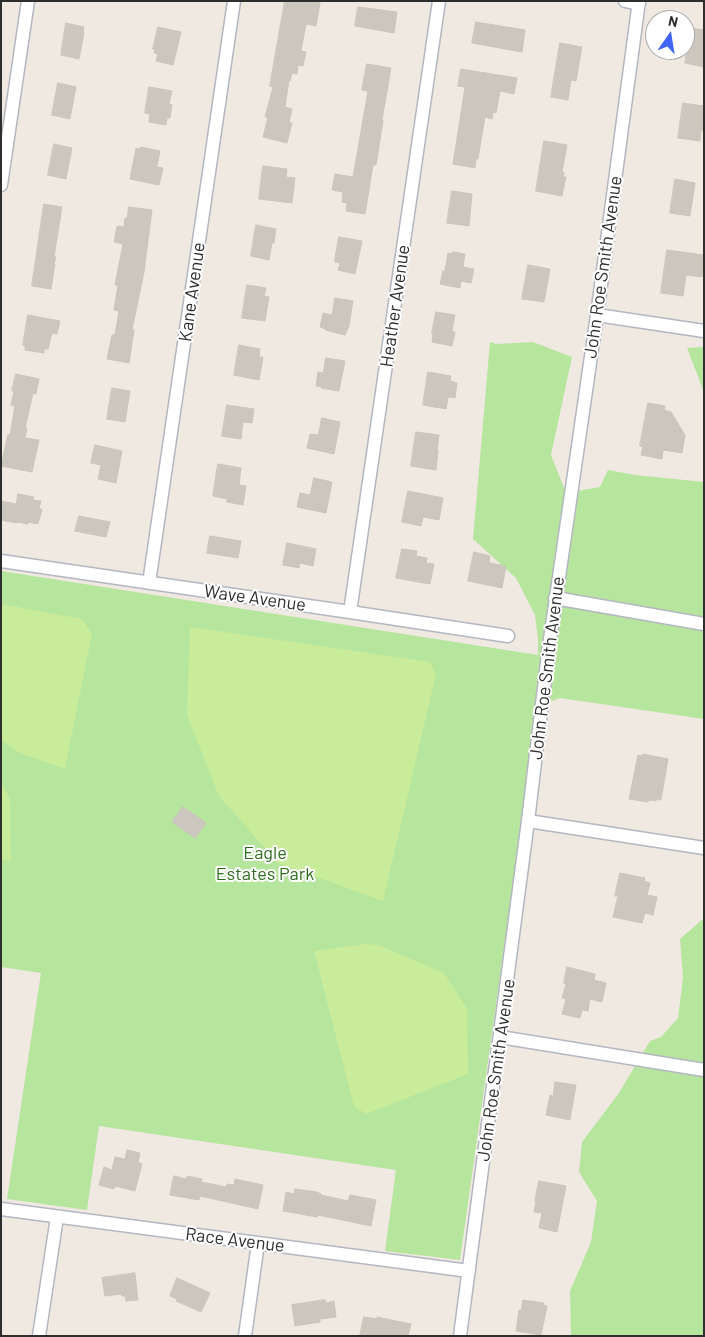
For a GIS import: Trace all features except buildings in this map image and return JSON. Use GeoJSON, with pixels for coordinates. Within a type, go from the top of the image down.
{"type":"FeatureCollection","features":[{"type":"Feature","properties":{"kind":"street"},"geometry":{"type":"LineString","coordinates":[[1,185],[28,1]]}},
{"type":"Feature","properties":{"kind":"street","name":"Kane Avenue"},"geometry":{"type":"LineString","coordinates":[[149,583],[234,1]]}},
{"type":"Feature","properties":{"kind":"street","name":"Heather Avenue"},"geometry":{"type":"LineString","coordinates":[[350,612],[439,1]]}},
{"type":"Feature","properties":{"kind":"street"},"geometry":{"type":"LineString","coordinates":[[625,1],[639,3]]}},
{"type":"Feature","properties":{"kind":"street","name":"John Roe Smith Avenue"},"geometry":{"type":"LineString","coordinates":[[460,1336],[528,821],[549,646],[597,315],[639,3]]}},
{"type":"Feature","properties":{"kind":"street"},"geometry":{"type":"LineString","coordinates":[[597,315],[704,331]]}},
{"type":"Feature","properties":{"kind":"street","name":"Wave Avenue"},"geometry":{"type":"LineString","coordinates":[[1,561],[508,636]]}},
{"type":"Feature","properties":{"kind":"street"},"geometry":{"type":"LineString","coordinates":[[556,598],[704,624]]}},
{"type":"Feature","properties":{"kind":"street"},"geometry":{"type":"LineString","coordinates":[[528,821],[704,848]]}},
{"type":"Feature","properties":{"kind":"street"},"geometry":{"type":"LineString","coordinates":[[500,1037],[704,1070]]}},
{"type":"Feature","properties":{"kind":"street","name":"Race Avenue"},"geometry":{"type":"LineString","coordinates":[[1,1209],[469,1271]]}},
{"type":"Feature","properties":{"kind":"street"},"geometry":{"type":"LineString","coordinates":[[39,1336],[57,1217]]}},
{"type":"Feature","properties":{"kind":"street"},"geometry":{"type":"LineString","coordinates":[[245,1336],[258,1243]]}},
{"type":"Feature","properties":{"kind":"green space","name":"Eagle Estates Park"},"geometry":{"type":"Polygon","coordinates":[[[490,342],[496,344],[533,342],[572,357],[551,455],[566,493],[600,487],[608,470],[635,475],[704,482],[704,719],[560,698],[538,706],[460,1260],[385,1251],[396,1170],[99,1126],[87,1210],[7,1199],[41,973],[1,967],[1,571],[538,655],[535,615],[516,578],[473,539],[490,342]]]}},
{"type":"Feature","properties":{"kind":"green space"},"geometry":{"type":"Polygon","coordinates":[[[704,347],[704,392],[687,348],[704,347]]]}},
{"type":"Feature","properties":{"kind":"green space"},"geometry":{"type":"Polygon","coordinates":[[[1,604],[82,619],[92,634],[65,769],[20,753],[1,740],[1,604]]]}},
{"type":"Feature","properties":{"kind":"green space"},"geometry":{"type":"Polygon","coordinates":[[[190,627],[430,662],[436,674],[383,901],[278,863],[219,796],[187,715],[190,627]]]}},
{"type":"Feature","properties":{"kind":"green space"},"geometry":{"type":"Polygon","coordinates":[[[1,781],[10,800],[11,861],[1,860],[1,781]]]}},
{"type":"Feature","properties":{"kind":"green space"},"geometry":{"type":"Polygon","coordinates":[[[704,918],[704,1336],[571,1336],[570,1291],[591,1242],[597,1201],[579,1172],[582,1142],[619,1093],[650,1041],[661,1037],[678,1018],[683,978],[680,939],[704,918]]]}},
{"type":"Feature","properties":{"kind":"green space"},"geometry":{"type":"Polygon","coordinates":[[[365,944],[378,945],[444,973],[467,1009],[468,1074],[366,1114],[354,1106],[314,951],[365,944]]]}}]}
